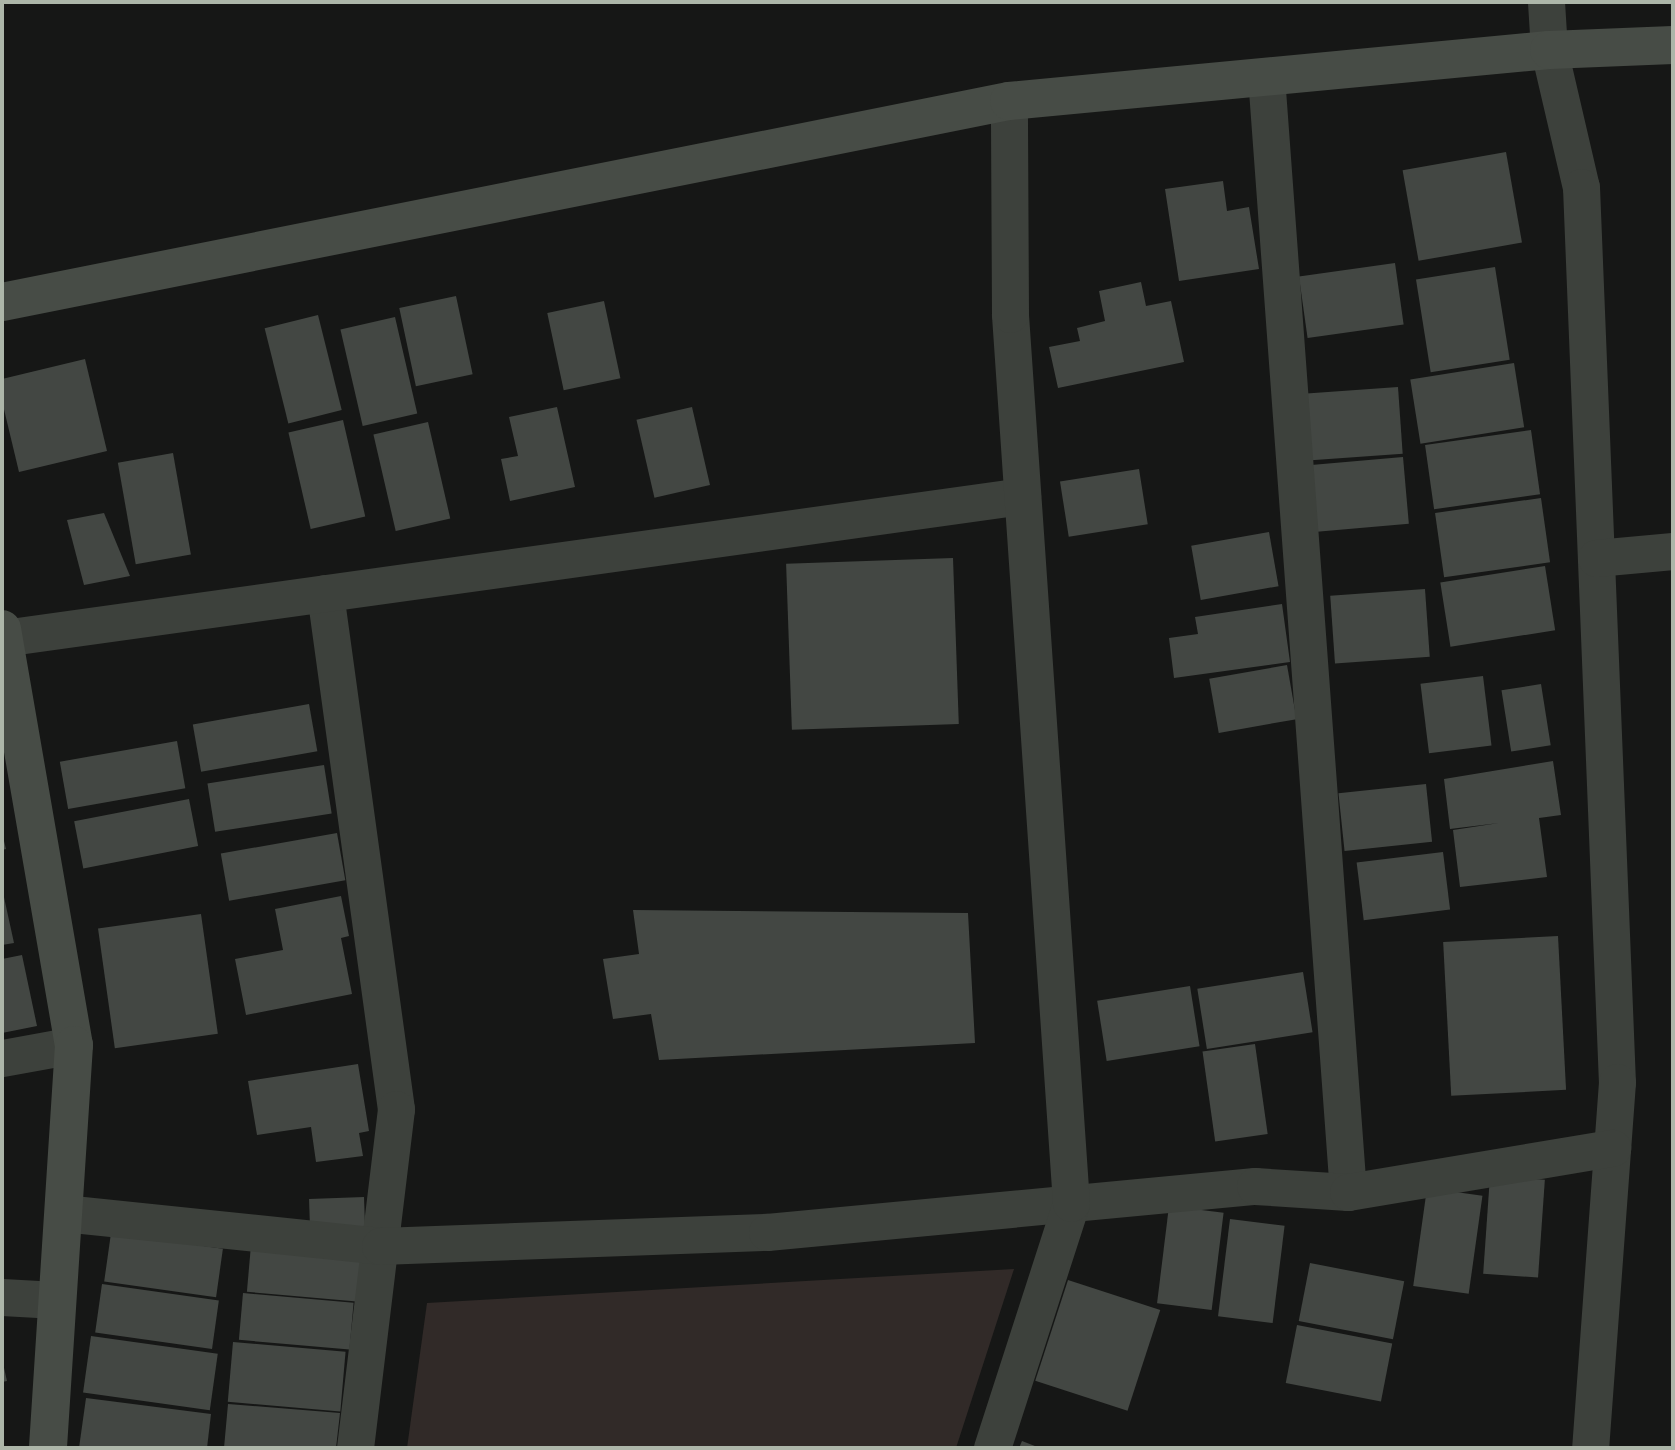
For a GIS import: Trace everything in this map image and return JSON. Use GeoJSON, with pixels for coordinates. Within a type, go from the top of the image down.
{"type":"FeatureCollection","features":[{"type":"Feature","properties":{"kind":"street"},"geometry":{"type":"LineString","coordinates":[[1546,2],[1549,50],[1581,187],[1617,1082],[1590,1448]]}},
{"type":"Feature","properties":{"kind":"street"},"geometry":{"type":"LineString","coordinates":[[2,302],[1009,101],[1549,50],[1673,45]]}},
{"type":"Feature","properties":{"kind":"street"},"geometry":{"type":"LineString","coordinates":[[1266,76],[1348,1192]]}},
{"type":"Feature","properties":{"kind":"street"},"geometry":{"type":"LineString","coordinates":[[992,1448],[1071,1203],[1010,314],[1009,101]]}},
{"type":"Feature","properties":{"kind":"street"},"geometry":{"type":"LineString","coordinates":[[48,1448],[74,1045],[3,634],[325,593],[1023,496]]}},
{"type":"Feature","properties":{"kind":"street"},"geometry":{"type":"LineString","coordinates":[[1596,558],[1673,551]]}},
{"type":"Feature","properties":{"kind":"street"},"geometry":{"type":"LineString","coordinates":[[325,593],[396,1109],[355,1448]]}},
{"type":"Feature","properties":{"kind":"street"},"geometry":{"type":"LineString","coordinates":[[2,1059],[74,1045]]}},
{"type":"Feature","properties":{"kind":"street"},"geometry":{"type":"LineString","coordinates":[[63,1213],[380,1246],[767,1232],[1255,1186],[1348,1192],[1612,1148]]}},
{"type":"Feature","properties":{"kind":"street"},"geometry":{"type":"LineString","coordinates":[[2,1297],[56,1300]]}},
{"type":"Feature","properties":{"kind":"shaded area"},"geometry":{"type":"Polygon","coordinates":[[[1014,1269],[956,1448],[407,1448],[427,1303],[1014,1269]]]}},
{"type":"Feature","properties":{"kind":"building"},"geometry":{"type":"Polygon","coordinates":[[[1506,152],[1522,243],[1419,261],[1403,170],[1506,152]]]}},
{"type":"Feature","properties":{"kind":"building"},"geometry":{"type":"Polygon","coordinates":[[[1223,181],[1227,211],[1249,207],[1259,269],[1179,281],[1165,189],[1223,181]]]}},
{"type":"Feature","properties":{"kind":"building"},"geometry":{"type":"Polygon","coordinates":[[[1395,263],[1404,324],[1308,338],[1299,276],[1395,263]]]}},
{"type":"Feature","properties":{"kind":"building"},"geometry":{"type":"Polygon","coordinates":[[[1495,267],[1510,360],[1431,372],[1416,280],[1495,267]]]}},
{"type":"Feature","properties":{"kind":"building"},"geometry":{"type":"Polygon","coordinates":[[[1141,282],[1146,306],[1171,301],[1184,362],[1058,388],[1049,347],[1080,341],[1077,328],[1105,321],[1099,291],[1141,282]]]}},
{"type":"Feature","properties":{"kind":"building"},"geometry":{"type":"Polygon","coordinates":[[[456,296],[473,374],[416,386],[399,308],[456,296]]]}},
{"type":"Feature","properties":{"kind":"building"},"geometry":{"type":"Polygon","coordinates":[[[604,301],[620,378],[564,390],[547,313],[604,301]]]}},
{"type":"Feature","properties":{"kind":"building"},"geometry":{"type":"Polygon","coordinates":[[[318,315],[342,410],[288,423],[265,328],[318,315]]]}},
{"type":"Feature","properties":{"kind":"building"},"geometry":{"type":"Polygon","coordinates":[[[395,317],[417,413],[363,426],[340,330],[395,317]]]}},
{"type":"Feature","properties":{"kind":"building"},"geometry":{"type":"Polygon","coordinates":[[[85,359],[107,451],[19,472],[2,401],[2,379],[85,359]]]}},
{"type":"Feature","properties":{"kind":"building"},"geometry":{"type":"Polygon","coordinates":[[[1514,363],[1524,427],[1420,444],[1410,379],[1514,363]]]}},
{"type":"Feature","properties":{"kind":"building"},"geometry":{"type":"Polygon","coordinates":[[[1398,387],[1403,454],[1308,460],[1303,394],[1398,387]]]}},
{"type":"Feature","properties":{"kind":"building"},"geometry":{"type":"Polygon","coordinates":[[[557,407],[575,487],[510,501],[501,459],[518,456],[509,417],[557,407]]]}},
{"type":"Feature","properties":{"kind":"building"},"geometry":{"type":"Polygon","coordinates":[[[692,407],[710,485],[654,498],[636,420],[692,407]]]}},
{"type":"Feature","properties":{"kind":"building"},"geometry":{"type":"Polygon","coordinates":[[[343,420],[365,516],[311,529],[288,433],[343,420]]]}},
{"type":"Feature","properties":{"kind":"building"},"geometry":{"type":"Polygon","coordinates":[[[428,422],[450,518],[396,531],[373,435],[428,422]]]}},
{"type":"Feature","properties":{"kind":"building"},"geometry":{"type":"Polygon","coordinates":[[[1531,430],[1540,494],[1434,509],[1425,445],[1531,430]]]}},
{"type":"Feature","properties":{"kind":"building"},"geometry":{"type":"Polygon","coordinates":[[[173,453],[191,554],[136,564],[118,463],[173,453]]]}},
{"type":"Feature","properties":{"kind":"building"},"geometry":{"type":"Polygon","coordinates":[[[1403,457],[1409,524],[1314,532],[1308,465],[1403,457]]]}},
{"type":"Feature","properties":{"kind":"building"},"geometry":{"type":"Polygon","coordinates":[[[1139,469],[1148,524],[1069,537],[1060,482],[1139,469]]]}},
{"type":"Feature","properties":{"kind":"building"},"geometry":{"type":"Polygon","coordinates":[[[1541,498],[1550,562],[1444,577],[1435,513],[1541,498]]]}},
{"type":"Feature","properties":{"kind":"building"},"geometry":{"type":"Polygon","coordinates":[[[104,513],[130,576],[84,585],[67,520],[104,513]]]}},
{"type":"Feature","properties":{"kind":"building"},"geometry":{"type":"Polygon","coordinates":[[[1269,532],[1279,586],[1201,600],[1191,546],[1269,532]]]}},
{"type":"Feature","properties":{"kind":"building"},"geometry":{"type":"Polygon","coordinates":[[[953,558],[959,724],[792,730],[786,564],[953,558]]]}},
{"type":"Feature","properties":{"kind":"building"},"geometry":{"type":"Polygon","coordinates":[[[1545,566],[1555,630],[1450,647],[1440,583],[1545,566]]]}},
{"type":"Feature","properties":{"kind":"building"},"geometry":{"type":"Polygon","coordinates":[[[1425,589],[1430,657],[1335,663],[1330,596],[1425,589]]]}},
{"type":"Feature","properties":{"kind":"building"},"geometry":{"type":"Polygon","coordinates":[[[1282,604],[1290,662],[1174,678],[1169,638],[1198,634],[1195,617],[1282,604]]]}},
{"type":"Feature","properties":{"kind":"building"},"geometry":{"type":"Polygon","coordinates":[[[1287,665],[1297,719],[1219,733],[1209,679],[1287,665]]]}},
{"type":"Feature","properties":{"kind":"building"},"geometry":{"type":"Polygon","coordinates":[[[1483,676],[1492,745],[1429,753],[1420,684],[1483,676]]]}},
{"type":"Feature","properties":{"kind":"building"},"geometry":{"type":"Polygon","coordinates":[[[1541,684],[1551,745],[1511,751],[1501,690],[1541,684]]]}},
{"type":"Feature","properties":{"kind":"building"},"geometry":{"type":"Polygon","coordinates":[[[309,704],[317,751],[201,772],[193,724],[309,704]]]}},
{"type":"Feature","properties":{"kind":"building"},"geometry":{"type":"Polygon","coordinates":[[[177,741],[185,788],[68,809],[60,762],[177,741]]]}},
{"type":"Feature","properties":{"kind":"building"},"geometry":{"type":"Polygon","coordinates":[[[1553,761],[1561,815],[1539,818],[1547,877],[1460,887],[1453,830],[1499,823],[1450,829],[1444,779],[1553,761]]]}},
{"type":"Feature","properties":{"kind":"building"},"geometry":{"type":"Polygon","coordinates":[[[324,765],[332,813],[215,832],[207,783],[324,765]]]}},
{"type":"Feature","properties":{"kind":"building"},"geometry":{"type":"Polygon","coordinates":[[[1426,784],[1432,842],[1345,851],[1338,793],[1426,784]]]}},
{"type":"Feature","properties":{"kind":"building"},"geometry":{"type":"Polygon","coordinates":[[[189,799],[198,846],[83,868],[74,821],[189,799]]]}},
{"type":"Feature","properties":{"kind":"building"},"geometry":{"type":"Polygon","coordinates":[[[2,833],[6,849],[2,850],[2,833]]]}},
{"type":"Feature","properties":{"kind":"building"},"geometry":{"type":"Polygon","coordinates":[[[337,833],[345,880],[229,901],[221,853],[337,833]]]}},
{"type":"Feature","properties":{"kind":"building"},"geometry":{"type":"Polygon","coordinates":[[[1443,852],[1450,910],[1364,920],[1357,863],[1443,852]]]}},
{"type":"Feature","properties":{"kind":"building"},"geometry":{"type":"Polygon","coordinates":[[[2,888],[14,943],[2,945],[2,888]]]}},
{"type":"Feature","properties":{"kind":"building"},"geometry":{"type":"Polygon","coordinates":[[[341,896],[349,936],[341,938],[352,994],[246,1015],[235,959],[283,950],[275,909],[341,896]]]}},
{"type":"Feature","properties":{"kind":"building"},"geometry":{"type":"Polygon","coordinates":[[[633,910],[968,913],[975,1043],[659,1060],[651,1014],[613,1019],[603,959],[639,954],[633,910]]]}},
{"type":"Feature","properties":{"kind":"building"},"geometry":{"type":"Polygon","coordinates":[[[201,914],[218,1034],[115,1048],[98,928],[201,914]]]}},
{"type":"Feature","properties":{"kind":"building"},"geometry":{"type":"Polygon","coordinates":[[[1558,936],[1566,1090],[1451,1096],[1443,942],[1558,936]]]}},
{"type":"Feature","properties":{"kind":"building"},"geometry":{"type":"Polygon","coordinates":[[[22,955],[37,1026],[2,1033],[2,959],[22,955]]]}},
{"type":"Feature","properties":{"kind":"building"},"geometry":{"type":"Polygon","coordinates":[[[1303,972],[1313,1032],[1207,1049],[1197,989],[1303,972]]]}},
{"type":"Feature","properties":{"kind":"building"},"geometry":{"type":"Polygon","coordinates":[[[1190,986],[1200,1046],[1107,1061],[1097,1001],[1190,986]]]}},
{"type":"Feature","properties":{"kind":"building"},"geometry":{"type":"Polygon","coordinates":[[[1255,1044],[1268,1134],[1215,1141],[1203,1051],[1255,1044]]]}},
{"type":"Feature","properties":{"kind":"building"},"geometry":{"type":"Polygon","coordinates":[[[358,1064],[369,1131],[359,1133],[363,1156],[316,1162],[311,1127],[257,1135],[248,1081],[358,1064]]]}},
{"type":"Feature","properties":{"kind":"building"},"geometry":{"type":"Polygon","coordinates":[[[1490,1176],[1545,1180],[1538,1278],[1483,1274],[1490,1176]]]}},
{"type":"Feature","properties":{"kind":"building"},"geometry":{"type":"Polygon","coordinates":[[[1427,1188],[1482,1196],[1469,1294],[1413,1286],[1427,1188]]]}},
{"type":"Feature","properties":{"kind":"building"},"geometry":{"type":"Polygon","coordinates":[[[364,1197],[365,1234],[310,1236],[309,1199],[364,1197]]]}},
{"type":"Feature","properties":{"kind":"building"},"geometry":{"type":"Polygon","coordinates":[[[1169,1206],[1224,1213],[1212,1310],[1157,1303],[1169,1206]]]}},
{"type":"Feature","properties":{"kind":"building"},"geometry":{"type":"Polygon","coordinates":[[[1230,1219],[1285,1226],[1273,1323],[1218,1316],[1230,1219]]]}},
{"type":"Feature","properties":{"kind":"building"},"geometry":{"type":"Polygon","coordinates":[[[111,1233],[223,1249],[216,1297],[104,1282],[111,1233]]]}},
{"type":"Feature","properties":{"kind":"building"},"geometry":{"type":"Polygon","coordinates":[[[251,1245],[364,1255],[359,1302],[247,1292],[251,1245]]]}},
{"type":"Feature","properties":{"kind":"building"},"geometry":{"type":"Polygon","coordinates":[[[1310,1263],[1404,1281],[1393,1339],[1299,1321],[1310,1263]]]}},
{"type":"Feature","properties":{"kind":"building"},"geometry":{"type":"Polygon","coordinates":[[[1068,1280],[1160,1310],[1127,1411],[1035,1381],[1068,1280]]]}},
{"type":"Feature","properties":{"kind":"building"},"geometry":{"type":"Polygon","coordinates":[[[102,1284],[219,1300],[212,1349],[95,1333],[102,1284]]]}},
{"type":"Feature","properties":{"kind":"building"},"geometry":{"type":"Polygon","coordinates":[[[243,1293],[354,1303],[349,1349],[239,1340],[243,1293]]]}},
{"type":"Feature","properties":{"kind":"building"},"geometry":{"type":"Polygon","coordinates":[[[1297,1325],[1392,1344],[1381,1401],[1286,1383],[1297,1325]]]}},
{"type":"Feature","properties":{"kind":"building"},"geometry":{"type":"Polygon","coordinates":[[[91,1336],[218,1354],[210,1410],[83,1392],[91,1336]]]}},
{"type":"Feature","properties":{"kind":"building"},"geometry":{"type":"Polygon","coordinates":[[[233,1342],[346,1352],[340,1412],[228,1402],[233,1342]]]}},
{"type":"Feature","properties":{"kind":"building"},"geometry":{"type":"Polygon","coordinates":[[[2,1359],[7,1381],[2,1382],[2,1359]]]}},
{"type":"Feature","properties":{"kind":"building"},"geometry":{"type":"Polygon","coordinates":[[[86,1398],[211,1414],[207,1448],[79,1448],[86,1398]]]}},
{"type":"Feature","properties":{"kind":"building"},"geometry":{"type":"Polygon","coordinates":[[[228,1404],[340,1413],[336,1448],[224,1448],[228,1404]]]}},
{"type":"Feature","properties":{"kind":"building"},"geometry":{"type":"Polygon","coordinates":[[[1022,1441],[1040,1448],[1019,1448],[1022,1441]]]}}]}
